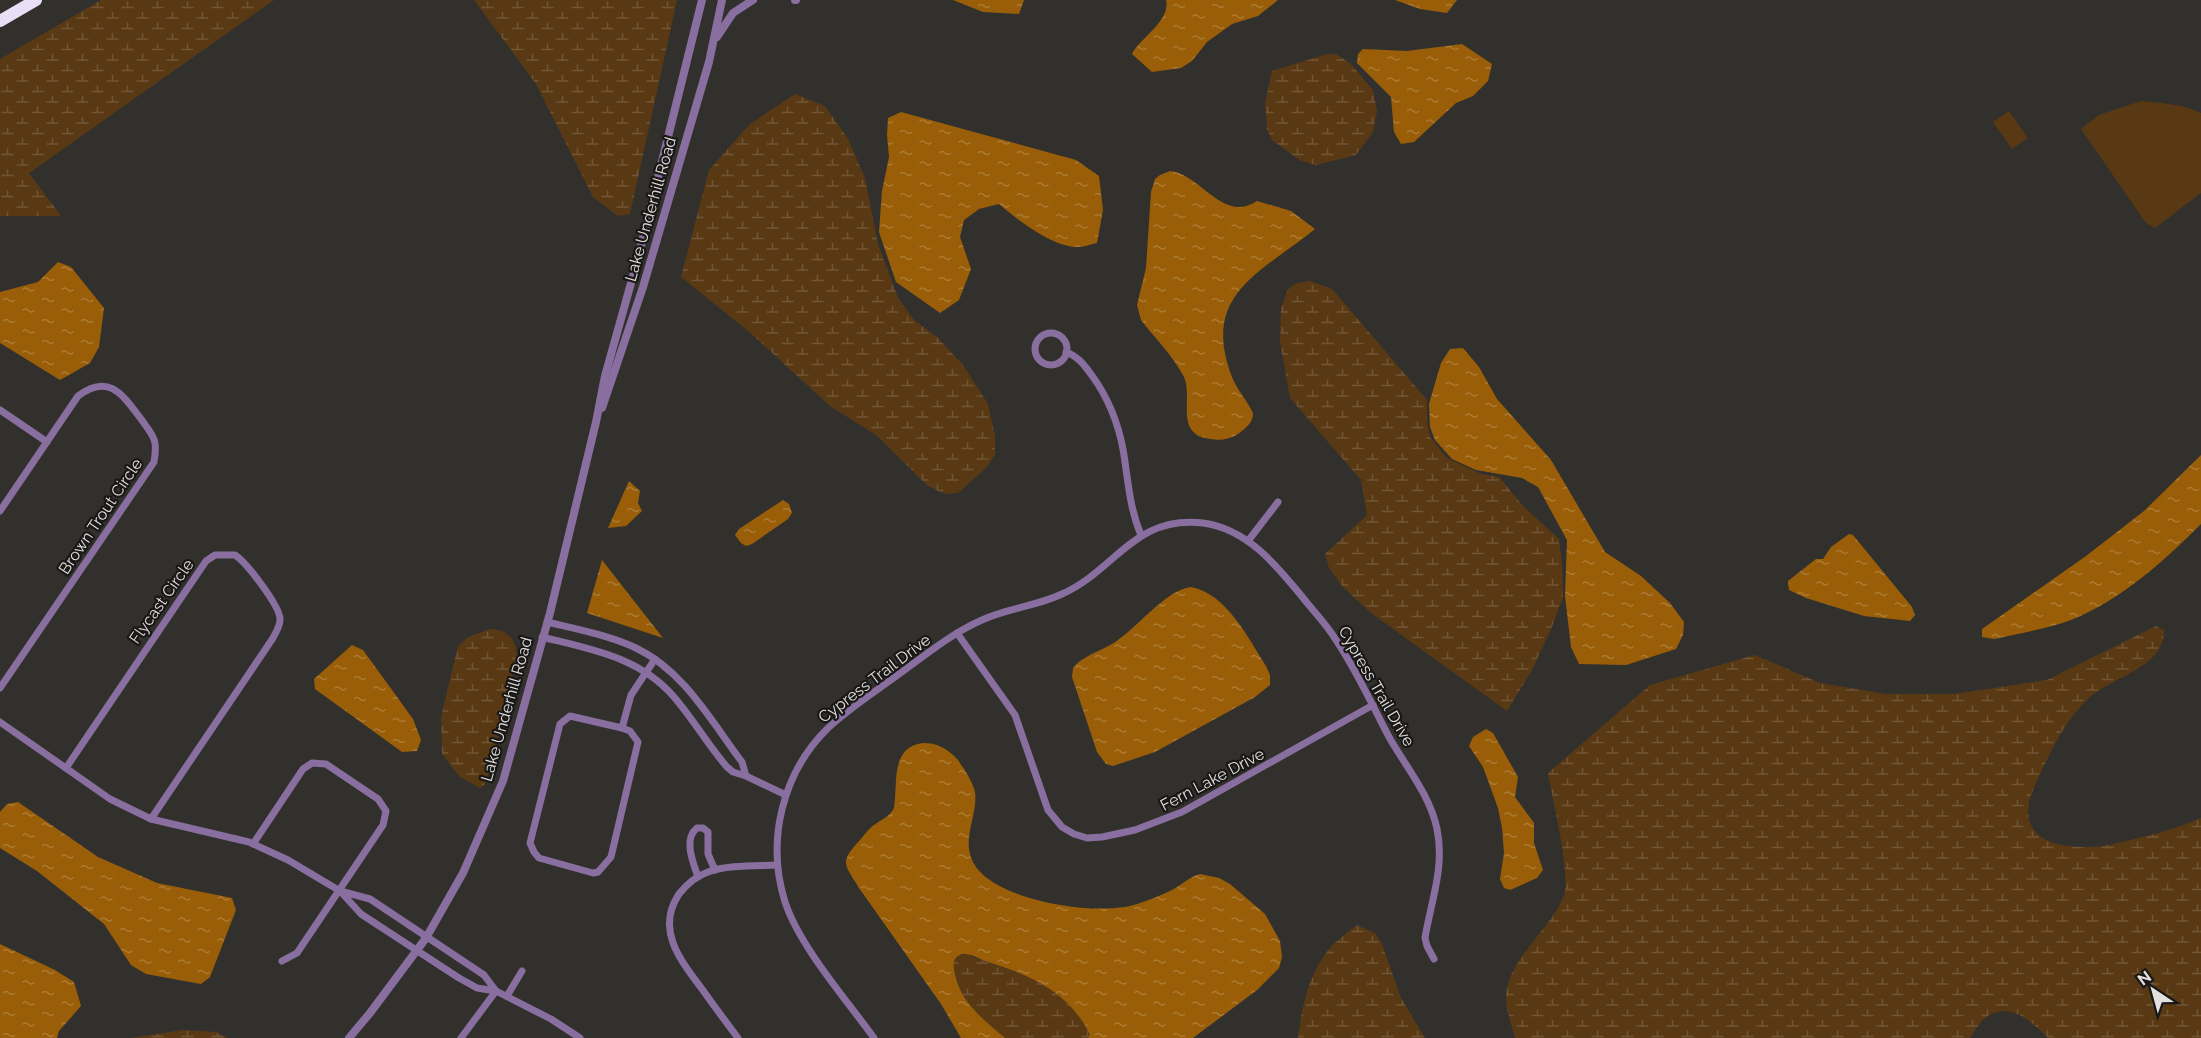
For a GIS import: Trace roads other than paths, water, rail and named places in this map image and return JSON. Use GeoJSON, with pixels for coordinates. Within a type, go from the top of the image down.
{"type":"FeatureCollection","features":[{"type":"Feature","properties":{"kind":"highway"},"geometry":{"type":"LineString","coordinates":[[0,21],[36,0]]}},
{"type":"Feature","properties":{"kind":"street","name":"Lake Underhill Road"},"geometry":{"type":"LineString","coordinates":[[349,1038],[426,938],[463,873],[503,781],[547,622],[605,376],[638,258],[702,0]]}},
{"type":"Feature","properties":{"kind":"street","name":"Lake Underhill Road"},"geometry":{"type":"LineString","coordinates":[[596,422],[609,393],[643,288],[712,46],[722,0]]}},
{"type":"Feature","properties":{"kind":"street"},"geometry":{"type":"LineString","coordinates":[[712,46],[733,13],[753,0]]}},
{"type":"Feature","properties":{"kind":"street"},"geometry":{"type":"LineString","coordinates":[[1055,334],[1065,342],[1066,352],[1060,362],[1047,364],[1040,360],[1036,348],[1042,336],[1055,334]]}},
{"type":"Feature","properties":{"kind":"street"},"geometry":{"type":"LineString","coordinates":[[1066,352],[1074,355],[1083,363],[1099,387],[1113,415],[1123,449],[1131,507],[1141,535]]}},
{"type":"Feature","properties":{"kind":"street","name":"Brown Trout Circle"},"geometry":{"type":"LineString","coordinates":[[0,511],[78,396],[90,388],[100,385],[110,386],[123,396],[156,441],[154,462],[0,688]]}},
{"type":"Feature","properties":{"kind":"street"},"geometry":{"type":"LineString","coordinates":[[0,410],[47,442]]}},
{"type":"Feature","properties":{"kind":"street"},"geometry":{"type":"LineString","coordinates":[[1248,541],[1278,502]]}},
{"type":"Feature","properties":{"kind":"street","name":"Cypress Trail Drive"},"geometry":{"type":"LineString","coordinates":[[874,1038],[797,931],[786,904],[777,865],[778,833],[786,795],[801,762],[829,727],[957,633],[999,613],[1050,599],[1073,589],[1092,577],[1141,535],[1164,526],[1191,522],[1220,527],[1248,541],[1277,567],[1328,628],[1390,739],[1423,792],[1437,827],[1440,868],[1425,938],[1434,959]]}},
{"type":"Feature","properties":{"kind":"street","name":"Flycast Circle"},"geometry":{"type":"LineString","coordinates":[[66,768],[206,561],[215,555],[226,554],[240,558],[279,612],[281,621],[273,638],[151,819]]}},
{"type":"Feature","properties":{"kind":"street"},"geometry":{"type":"LineString","coordinates":[[547,622],[616,640],[655,659],[686,687],[742,762],[746,776]]}},
{"type":"Feature","properties":{"kind":"street","name":"Fern Lake Drive"},"geometry":{"type":"LineString","coordinates":[[957,633],[1017,718],[1050,814],[1066,830],[1087,838],[1135,830],[1182,812],[1373,705]]}},
{"type":"Feature","properties":{"kind":"street"},"geometry":{"type":"LineString","coordinates":[[542,637],[609,654],[646,672],[675,697],[732,771],[786,795]]}},
{"type":"Feature","properties":{"kind":"street"},"geometry":{"type":"LineString","coordinates":[[622,728],[631,695],[655,659]]}},
{"type":"Feature","properties":{"kind":"street"},"geometry":{"type":"LineString","coordinates":[[570,716],[622,728],[630,731],[638,742],[611,857],[603,869],[593,873],[540,858],[531,847],[530,836],[560,724],[570,716]]}},
{"type":"Feature","properties":{"kind":"street"},"geometry":{"type":"LineString","coordinates":[[0,722],[110,799],[151,819],[253,844],[288,860],[340,891],[370,899],[484,975],[496,991]]}},
{"type":"Feature","properties":{"kind":"street"},"geometry":{"type":"LineString","coordinates":[[705,738],[718,729]]}},
{"type":"Feature","properties":{"kind":"street"},"geometry":{"type":"LineString","coordinates":[[253,844],[303,769],[312,763],[326,764],[378,799],[384,805],[387,814],[383,825],[297,953],[282,961]]}},
{"type":"Feature","properties":{"kind":"street"},"geometry":{"type":"LineString","coordinates":[[698,877],[690,848],[691,835],[697,828],[703,828],[708,832],[708,854],[715,870]]}},
{"type":"Feature","properties":{"kind":"street"},"geometry":{"type":"LineString","coordinates":[[738,1038],[681,960],[670,938],[669,920],[674,904],[684,888],[698,877],[715,870],[777,865]]}},
{"type":"Feature","properties":{"kind":"street"},"geometry":{"type":"LineString","coordinates":[[340,891],[361,914],[477,988],[496,991],[507,996],[551,1019],[580,1038]]}},
{"type":"Feature","properties":{"kind":"street"},"geometry":{"type":"LineString","coordinates":[[507,996],[522,971]]}},
{"type":"Feature","properties":{"kind":"street"},"geometry":{"type":"LineString","coordinates":[[461,1038],[496,991]]}},
{"type":"Feature","properties":{"kind":"water"},"geometry":{"type":"Polygon","coordinates":[[[953,0],[1024,0],[1019,14],[983,12],[953,0]]]}},
{"type":"Feature","properties":{"kind":"water"},"geometry":{"type":"Polygon","coordinates":[[[1166,0],[1278,0],[1258,16],[1232,24],[1207,42],[1192,61],[1181,68],[1152,72],[1132,54],[1160,22],[1166,8],[1166,0]]]}},
{"type":"Feature","properties":{"kind":"water"},"geometry":{"type":"Polygon","coordinates":[[[1395,0],[1457,0],[1447,13],[1420,9],[1395,0]]]}},
{"type":"Feature","properties":{"kind":"water"},"geometry":{"type":"Polygon","coordinates":[[[1462,44],[1492,64],[1488,81],[1473,96],[1456,103],[1414,142],[1401,144],[1394,132],[1391,97],[1357,63],[1358,54],[1363,49],[1407,51],[1462,44]]]}},
{"type":"Feature","properties":{"kind":"water"},"geometry":{"type":"Polygon","coordinates":[[[901,112],[1076,160],[1099,176],[1103,210],[1097,243],[1080,247],[1057,243],[999,204],[979,209],[964,220],[960,237],[971,269],[959,300],[940,313],[896,282],[879,232],[882,191],[889,157],[888,118],[901,112]]]}},
{"type":"Feature","properties":{"kind":"water"},"geometry":{"type":"Polygon","coordinates":[[[1170,171],[1192,180],[1212,196],[1233,206],[1245,206],[1257,201],[1291,211],[1315,229],[1257,273],[1241,288],[1230,305],[1224,325],[1224,349],[1234,382],[1253,413],[1252,420],[1246,427],[1235,436],[1225,439],[1214,440],[1199,436],[1192,430],[1188,423],[1187,393],[1183,375],[1141,320],[1137,305],[1146,268],[1151,192],[1155,179],[1170,171]]]}},
{"type":"Feature","properties":{"kind":"water"},"geometry":{"type":"Polygon","coordinates":[[[58,262],[71,267],[104,308],[99,347],[90,363],[60,380],[0,343],[0,292],[38,282],[58,262]]]}},
{"type":"Feature","properties":{"kind":"water"},"geometry":{"type":"Polygon","coordinates":[[[1463,348],[1479,367],[1497,399],[1551,460],[1605,552],[1641,576],[1670,603],[1684,622],[1683,635],[1676,649],[1626,665],[1579,664],[1571,647],[1565,596],[1567,540],[1538,487],[1522,478],[1476,470],[1452,459],[1435,440],[1430,427],[1429,404],[1441,363],[1450,349],[1463,348]]]}},
{"type":"Feature","properties":{"kind":"water"},"geometry":{"type":"Polygon","coordinates":[[[2201,455],[2201,524],[2156,566],[2107,602],[2071,620],[1994,639],[1982,637],[1982,629],[2086,556],[2144,511],[2201,455]]]}},
{"type":"Feature","properties":{"kind":"water"},"geometry":{"type":"Polygon","coordinates":[[[629,481],[640,491],[638,503],[642,511],[626,526],[608,528],[629,481]]]}},
{"type":"Feature","properties":{"kind":"water"},"geometry":{"type":"Polygon","coordinates":[[[783,500],[789,504],[792,513],[788,519],[752,544],[746,546],[741,543],[735,535],[739,529],[783,500]]]}},
{"type":"Feature","properties":{"kind":"water"},"geometry":{"type":"Polygon","coordinates":[[[1849,534],[1853,535],[1912,607],[1915,615],[1910,621],[1864,616],[1806,598],[1789,590],[1788,581],[1816,559],[1823,559],[1831,547],[1849,534]]]}},
{"type":"Feature","properties":{"kind":"water"},"geometry":{"type":"Polygon","coordinates":[[[602,560],[663,638],[587,613],[602,560]]]}},
{"type":"Feature","properties":{"kind":"water"},"geometry":{"type":"Polygon","coordinates":[[[1191,587],[1215,598],[1235,619],[1266,666],[1270,675],[1270,685],[1255,697],[1155,752],[1113,766],[1106,764],[1097,752],[1072,677],[1073,668],[1086,657],[1122,637],[1171,595],[1191,587]]]}},
{"type":"Feature","properties":{"kind":"water"},"geometry":{"type":"Polygon","coordinates":[[[352,645],[363,650],[413,719],[421,740],[417,751],[402,752],[315,689],[314,679],[352,645]]]}},
{"type":"Feature","properties":{"kind":"water"},"geometry":{"type":"Polygon","coordinates":[[[1486,729],[1493,733],[1518,777],[1515,797],[1534,823],[1534,843],[1543,870],[1537,878],[1510,890],[1504,888],[1500,879],[1504,853],[1498,808],[1483,767],[1469,746],[1473,737],[1486,729]]]}},
{"type":"Feature","properties":{"kind":"water"},"geometry":{"type":"Polygon","coordinates":[[[923,743],[938,745],[950,753],[958,760],[970,780],[975,792],[975,801],[969,834],[969,851],[972,860],[983,874],[999,886],[1045,902],[1070,906],[1117,908],[1134,905],[1158,896],[1200,874],[1219,878],[1230,884],[1265,914],[1280,941],[1282,957],[1279,968],[1257,990],[1193,1038],[1088,1038],[1090,1035],[1072,1007],[1047,987],[1019,973],[972,955],[962,954],[956,957],[954,964],[962,994],[974,1010],[1005,1038],[961,1038],[941,1004],[859,888],[846,863],[849,854],[868,831],[889,815],[894,808],[896,778],[900,759],[905,751],[923,743]]]}},
{"type":"Feature","properties":{"kind":"water"},"geometry":{"type":"Polygon","coordinates":[[[18,802],[98,857],[157,883],[232,898],[236,910],[210,977],[201,984],[146,974],[131,965],[104,924],[37,871],[0,848],[0,812],[7,804],[18,802]]]}},
{"type":"Feature","properties":{"kind":"water"},"geometry":{"type":"Polygon","coordinates":[[[0,944],[55,970],[74,982],[81,1006],[59,1031],[57,1038],[0,1038],[0,944]]]}}]}
